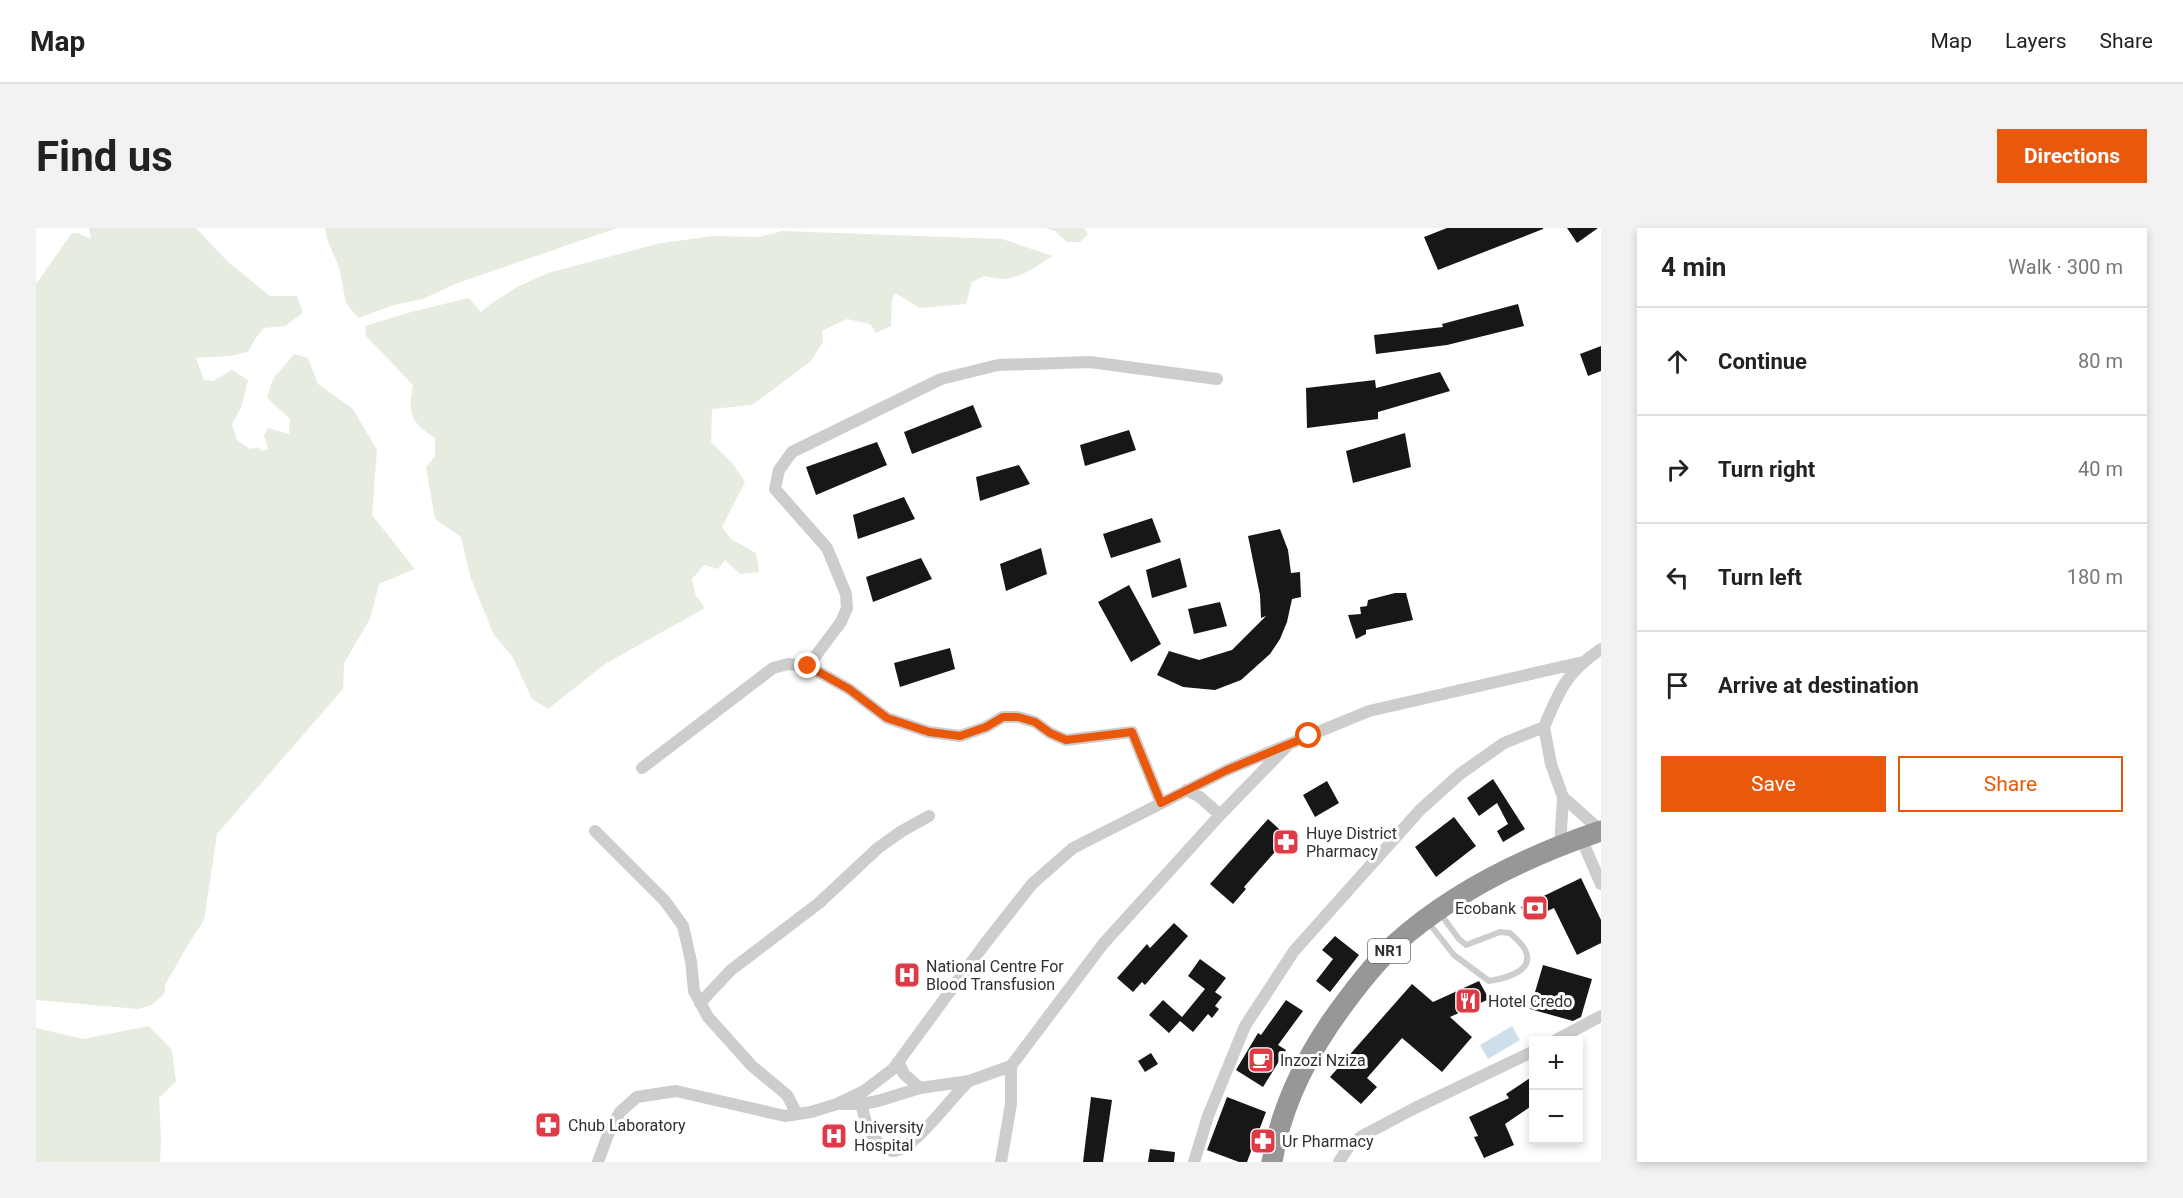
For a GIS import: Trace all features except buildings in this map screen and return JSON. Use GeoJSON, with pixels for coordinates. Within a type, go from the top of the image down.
{"type":"FeatureCollection","features":[{"type":"Feature","properties":{"kind":"highway","name":"NR1"},"geometry":{"type":"LineString","coordinates":[[1272,1162],[1287,1101],[1302,1069],[1320,1038],[1368,972],[1395,944],[1431,914],[1477,884],[1601,831]]}},
{"type":"Feature","properties":{"kind":"street"},"geometry":{"type":"LineString","coordinates":[[808,666],[841,622],[847,608],[846,594],[827,548],[775,489],[778,470],[792,452],[940,380],[998,365],[1090,362],[1217,379]]}},
{"type":"Feature","properties":{"kind":"street"},"geometry":{"type":"LineString","coordinates":[[1560,847],[1563,797],[1551,764],[1544,727],[1562,685],[1583,662],[1601,649]]}},
{"type":"Feature","properties":{"kind":"street"},"geometry":{"type":"LineString","coordinates":[[598,1162],[610,1129],[620,1113],[637,1097],[676,1091],[785,1116],[837,1104],[864,1091],[893,1069],[1032,884],[1073,848],[1186,790],[1227,770],[1369,711],[1583,662]]}},
{"type":"Feature","properties":{"kind":"street"},"geometry":{"type":"LineString","coordinates":[[642,768],[773,668],[788,664],[808,666],[849,689],[887,718],[929,732],[960,736],[986,727],[1003,717],[1018,717],[1035,722],[1050,733],[1066,740],[1132,732],[1161,803]]}},
{"type":"Feature","properties":{"kind":"street"},"geometry":{"type":"LineString","coordinates":[[1194,1162],[1208,1116],[1245,1026],[1294,951],[1420,810],[1460,774],[1503,743],[1544,727]]}},
{"type":"Feature","properties":{"kind":"street"},"geometry":{"type":"LineString","coordinates":[[837,1104],[878,1101],[920,1088],[969,1081],[1011,1066],[1103,944],[1220,815],[1289,744]]}},
{"type":"Feature","properties":{"kind":"street"},"geometry":{"type":"LineString","coordinates":[[1186,790],[1200,797],[1220,815]]}},
{"type":"Feature","properties":{"kind":"street"},"geometry":{"type":"LineString","coordinates":[[1563,797],[1601,831]]}},
{"type":"Feature","properties":{"kind":"street"},"geometry":{"type":"LineString","coordinates":[[700,1003],[731,970],[819,903],[878,848],[929,816]]}},
{"type":"Feature","properties":{"kind":"street"},"geometry":{"type":"LineString","coordinates":[[596,831],[665,901],[683,926],[691,961],[694,991],[708,1017],[752,1066],[787,1095],[797,1114]]}},
{"type":"Feature","properties":{"kind":"street"},"geometry":{"type":"LineString","coordinates":[[1581,838],[1601,884]]}},
{"type":"Feature","properties":{"kind":"street"},"geometry":{"type":"LineString","coordinates":[[1565,1036],[1601,1016]]}},
{"type":"Feature","properties":{"kind":"street"},"geometry":{"type":"LineString","coordinates":[[1339,1162],[1348,1146],[1362,1136],[1529,1053]]}},
{"type":"Feature","properties":{"kind":"street"},"geometry":{"type":"LineString","coordinates":[[898,1062],[904,1074],[920,1088]]}},
{"type":"Feature","properties":{"kind":"street"},"geometry":{"type":"LineString","coordinates":[[1001,1162],[1011,1104],[1011,1066]]}},
{"type":"Feature","properties":{"kind":"street"},"geometry":{"type":"LineString","coordinates":[[861,1104],[871,1135],[885,1149],[900,1150],[919,1136],[969,1081]]}},
{"type":"Feature","properties":{"kind":"lane"},"geometry":{"type":"LineString","coordinates":[[1431,914],[1466,945],[1500,932],[1510,933],[1526,952],[1525,965],[1516,974],[1489,981],[1454,955],[1431,914]]}},
{"type":"Feature","properties":{"kind":"shaded area"},"geometry":{"type":"Polygon","coordinates":[[[89,228],[196,228],[228,262],[270,296],[297,296],[303,313],[285,326],[264,328],[248,352],[196,358],[204,380],[213,381],[232,370],[248,380],[242,405],[232,425],[237,440],[250,449],[257,447],[262,451],[268,449],[264,436],[268,428],[289,434],[290,419],[267,398],[273,379],[294,354],[308,358],[318,384],[353,409],[377,450],[372,515],[415,569],[379,584],[370,619],[344,663],[343,689],[217,834],[204,920],[165,985],[165,993],[152,1005],[138,1009],[36,1000],[36,284],[71,234],[78,233],[91,239],[89,228]]]}},
{"type":"Feature","properties":{"kind":"shaded area"},"geometry":{"type":"Polygon","coordinates":[[[325,228],[617,228],[455,284],[423,299],[394,305],[358,318],[346,303],[339,267],[327,239],[325,228]]]}},
{"type":"Feature","properties":{"kind":"shaded area"},"geometry":{"type":"Polygon","coordinates":[[[1045,228],[1084,228],[1088,234],[1080,242],[1067,242],[1055,231],[1045,228]]]}},
{"type":"Feature","properties":{"kind":"shaded area"},"geometry":{"type":"Polygon","coordinates":[[[782,231],[1002,239],[1053,256],[1021,275],[1004,279],[985,276],[972,282],[966,304],[920,308],[895,293],[892,300],[891,326],[876,333],[870,324],[847,319],[822,331],[823,342],[811,361],[752,405],[712,409],[711,442],[733,464],[745,482],[722,527],[731,539],[756,553],[759,572],[740,574],[725,560],[718,569],[704,565],[692,579],[695,594],[705,608],[605,664],[548,709],[532,699],[512,656],[494,635],[470,576],[461,537],[435,519],[426,467],[435,456],[435,438],[420,427],[413,416],[411,404],[413,385],[366,336],[365,326],[469,298],[481,312],[517,287],[548,273],[657,244],[711,236],[759,237],[782,231]]]}},
{"type":"Feature","properties":{"kind":"shaded area"},"geometry":{"type":"Polygon","coordinates":[[[149,1026],[172,1050],[176,1081],[159,1098],[160,1162],[36,1162],[36,1028],[83,1039],[149,1026]]]}},
{"type":"Feature","properties":{"kind":"water"},"geometry":{"type":"Polygon","coordinates":[[[1512,1026],[1520,1040],[1488,1059],[1480,1045],[1512,1026]]]}},
{"type":"Feature","properties":{"kind":"place","name":"Huye District Pharmacy"},"geometry":{"type":"Point","coordinates":[1286,842]}},
{"type":"Feature","properties":{"kind":"place","name":"Ecobank"},"geometry":{"type":"Point","coordinates":[1535,908]}},
{"type":"Feature","properties":{"kind":"place","name":"National Centre For Blood Transfusion"},"geometry":{"type":"Point","coordinates":[907,975]}},
{"type":"Feature","properties":{"kind":"place","name":"Hotel Credo"},"geometry":{"type":"Point","coordinates":[1468,1001]}},
{"type":"Feature","properties":{"kind":"place","name":"Inzozi Nziza"},"geometry":{"type":"Point","coordinates":[1261,1060]}},
{"type":"Feature","properties":{"kind":"place","name":"Chub Laboratory"},"geometry":{"type":"Point","coordinates":[548,1125]}},
{"type":"Feature","properties":{"kind":"place","name":"University Hospital"},"geometry":{"type":"Point","coordinates":[834,1136]}},
{"type":"Feature","properties":{"kind":"place","name":"Ur Pharmacy"},"geometry":{"type":"Point","coordinates":[1263,1141]}},
{"type":"Feature","properties":{"kind":"route"},"geometry":{"type":"LineString","coordinates":[[808,666],[849,689],[887,718],[929,732],[960,736],[986,727],[1003,717],[1018,717],[1035,722],[1050,733],[1066,740],[1132,732],[1161,803],[1227,770],[1309,736]]}}]}
